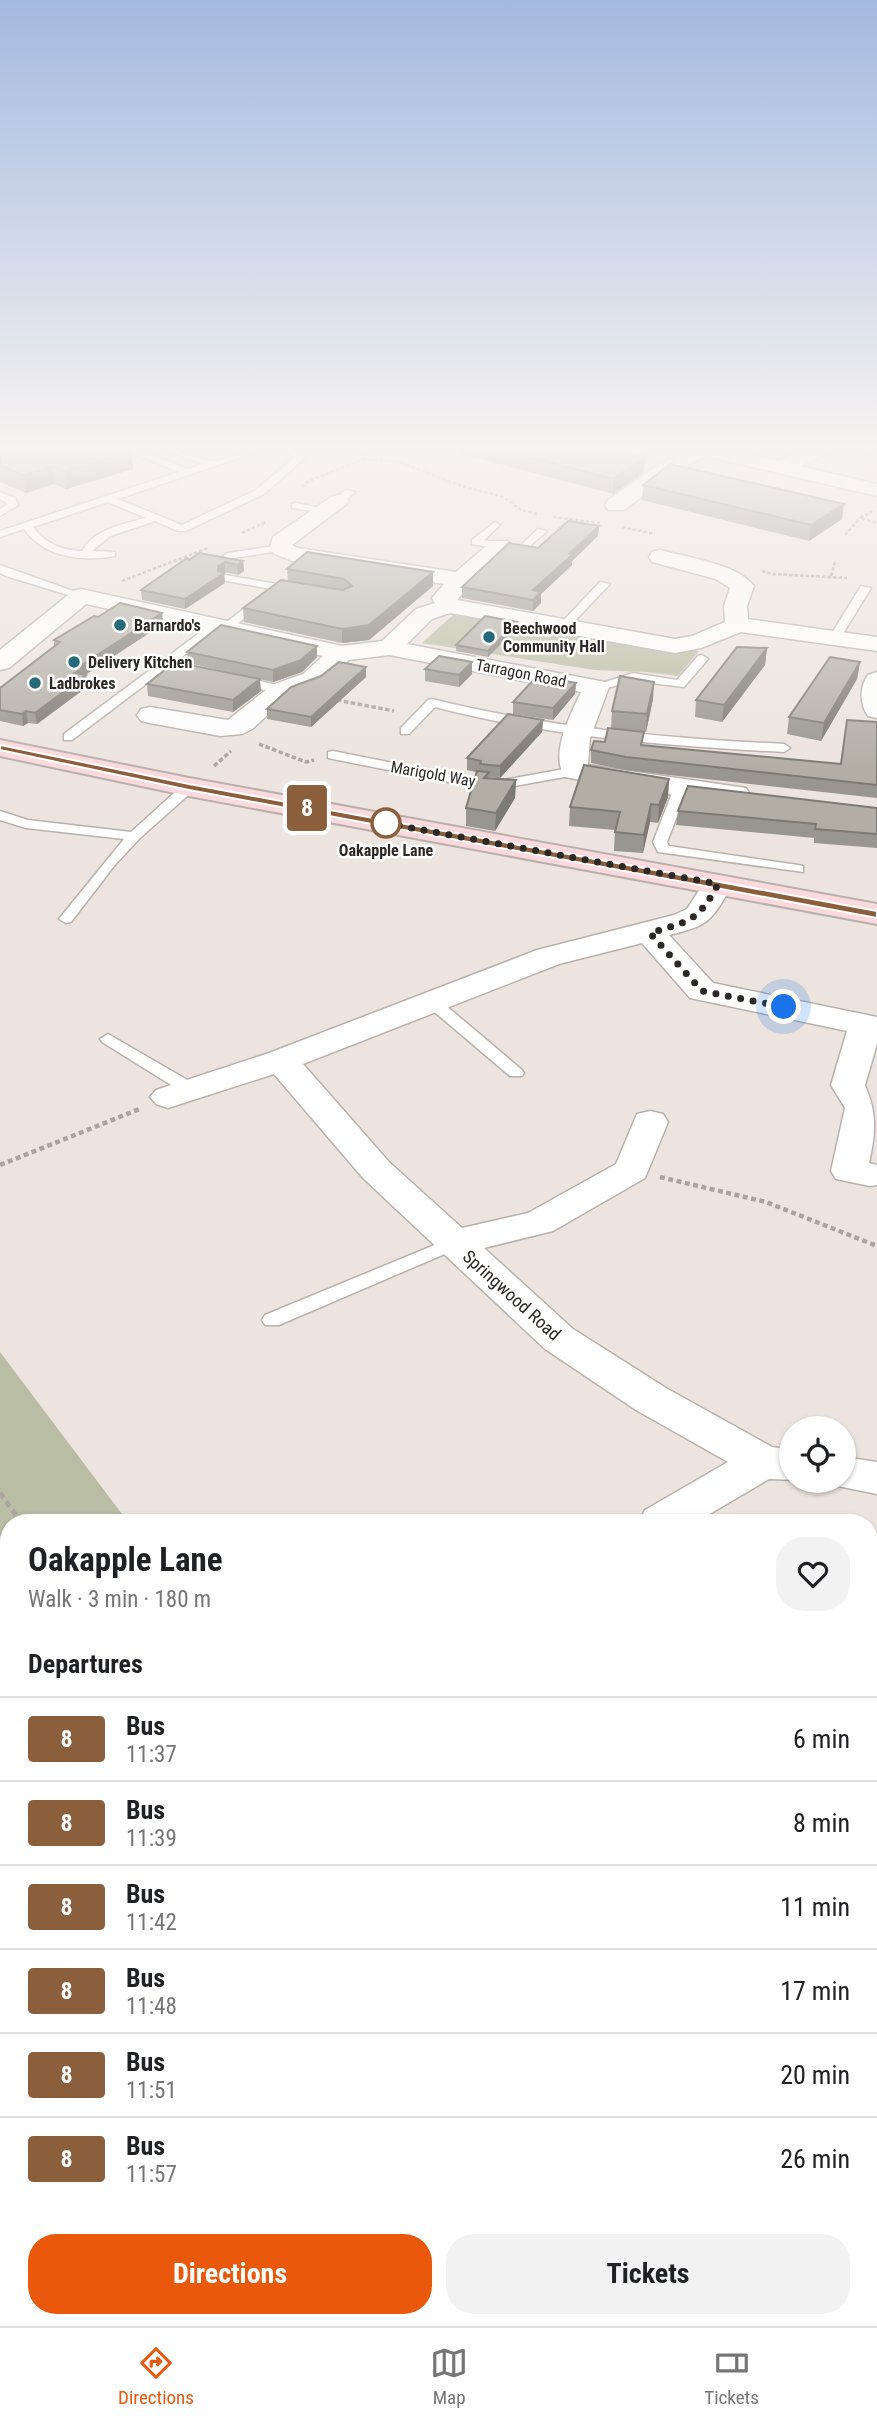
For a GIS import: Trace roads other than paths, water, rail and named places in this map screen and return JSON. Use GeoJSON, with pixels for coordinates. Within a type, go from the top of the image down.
{"type":"FeatureCollection","features":[{"type":"Feature","properties":{"kind":"main road"},"geometry":{"type":"LineString","coordinates":[[1,749],[189,787],[877,914]]}},
{"type":"Feature","properties":{"kind":"street"},"geometry":{"type":"LineString","coordinates":[[302,556],[461,580]]}},
{"type":"Feature","properties":{"kind":"street"},"geometry":{"type":"LineString","coordinates":[[449,606],[444,598],[481,556]]}},
{"type":"Feature","properties":{"kind":"street"},"geometry":{"type":"LineString","coordinates":[[660,557],[724,574],[742,586],[735,604],[735,619],[739,625],[877,644]]}},
{"type":"Feature","properties":{"kind":"street"},"geometry":{"type":"LineString","coordinates":[[0,663],[10,647],[82,596]]}},
{"type":"Feature","properties":{"kind":"street","name":"Tarragon Road"},"geometry":{"type":"LineString","coordinates":[[82,596],[342,653],[388,648],[596,687]]}},
{"type":"Feature","properties":{"kind":"street"},"geometry":{"type":"LineString","coordinates":[[388,648],[424,614],[449,606],[704,652]]}},
{"type":"Feature","properties":{"kind":"street","name":"Tarragon Road"},"geometry":{"type":"LineString","coordinates":[[704,652],[720,631],[739,625]]}},
{"type":"Feature","properties":{"kind":"street"},"geometry":{"type":"LineString","coordinates":[[150,715],[239,733],[243,723],[281,690],[312,679],[342,653]]}},
{"type":"Feature","properties":{"kind":"street"},"geometry":{"type":"LineString","coordinates":[[877,680],[874,687],[877,710]]}},
{"type":"Feature","properties":{"kind":"street"},"geometry":{"type":"LineString","coordinates":[[575,771],[573,753],[576,734],[596,687]]}},
{"type":"Feature","properties":{"kind":"street","name":"Marigold Way"},"geometry":{"type":"LineString","coordinates":[[575,771],[625,781],[762,797]]}},
{"type":"Feature","properties":{"kind":"street"},"geometry":{"type":"LineString","coordinates":[[179,1093],[281,1060],[548,957],[685,922],[699,915],[718,884]]}},
{"type":"Feature","properties":{"kind":"street"},"geometry":{"type":"LineString","coordinates":[[650,933],[702,991],[872,1025],[848,1085],[863,1108],[849,1171],[870,1175]]}},
{"type":"Feature","properties":{"kind":"street","name":"Springwood Road"},"geometry":{"type":"LineString","coordinates":[[281,1060],[376,1170],[559,1339],[651,1399],[777,1464]]}},
{"type":"Feature","properties":{"kind":"street"},"geometry":{"type":"LineString","coordinates":[[454,1243],[540,1222],[632,1170],[650,1122]]}},
{"type":"Feature","properties":{"kind":"street"},"geometry":{"type":"LineString","coordinates":[[677,1514],[777,1464]]}},
{"type":"Feature","properties":{"kind":"lane"},"geometry":{"type":"LineString","coordinates":[[3,573],[82,596]]}},
{"type":"Feature","properties":{"kind":"lane"},"geometry":{"type":"LineString","coordinates":[[225,578],[304,592]]}},
{"type":"Feature","properties":{"kind":"lane"},"geometry":{"type":"LineString","coordinates":[[564,626],[604,584]]}},
{"type":"Feature","properties":{"kind":"lane"},"geometry":{"type":"LineString","coordinates":[[68,737],[164,665],[278,587]]}},
{"type":"Feature","properties":{"kind":"lane"},"geometry":{"type":"LineString","coordinates":[[835,638],[864,589]]}},
{"type":"Feature","properties":{"kind":"lane","name":"Tarragon Road"},"geometry":{"type":"LineString","coordinates":[[596,687],[633,677],[680,684],[704,652]]}},
{"type":"Feature","properties":{"kind":"lane"},"geometry":{"type":"LineString","coordinates":[[164,665],[199,672]]}},
{"type":"Feature","properties":{"kind":"lane"},"geometry":{"type":"LineString","coordinates":[[222,677],[281,690]]}},
{"type":"Feature","properties":{"kind":"lane"},"geometry":{"type":"LineString","coordinates":[[405,730],[432,704],[500,721],[576,734],[784,748]]}},
{"type":"Feature","properties":{"kind":"lane","name":"Marigold Way"},"geometry":{"type":"LineString","coordinates":[[332,755],[458,780],[498,785],[575,771]]}},
{"type":"Feature","properties":{"kind":"lane"},"geometry":{"type":"LineString","coordinates":[[66,919],[109,863],[134,836],[189,787]]}},
{"type":"Feature","properties":{"kind":"lane"},"geometry":{"type":"LineString","coordinates":[[681,788],[660,842],[663,849],[798,869]]}},
{"type":"Feature","properties":{"kind":"lane"},"geometry":{"type":"LineString","coordinates":[[0,815],[26,824],[134,836]]}},
{"type":"Feature","properties":{"kind":"lane"},"geometry":{"type":"LineString","coordinates":[[431,1001],[516,1073]]}},
{"type":"Feature","properties":{"kind":"lane"},"geometry":{"type":"LineString","coordinates":[[108,1039],[179,1093]]}},
{"type":"Feature","properties":{"kind":"lane"},"geometry":{"type":"LineString","coordinates":[[272,1320],[454,1243]]}},
{"type":"Feature","properties":{"kind":"place","name":"Barnardo's"},"geometry":{"type":"Point","coordinates":[120,625]}},
{"type":"Feature","properties":{"kind":"place","name":"Beechwood Community Hall"},"geometry":{"type":"Point","coordinates":[489,637]}},
{"type":"Feature","properties":{"kind":"place","name":"Delivery Kitchen"},"geometry":{"type":"Point","coordinates":[74,662]}},
{"type":"Feature","properties":{"kind":"place","name":"Ladbrokes"},"geometry":{"type":"Point","coordinates":[35,683]}},
{"type":"Feature","properties":{"kind":"place","name":"Oakapple Lane"},"geometry":{"type":"Point","coordinates":[386,823]}}]}
